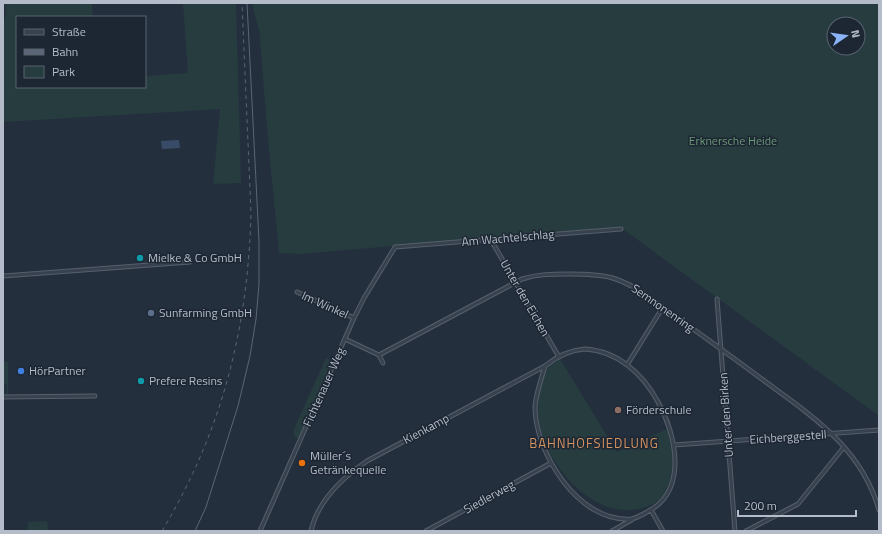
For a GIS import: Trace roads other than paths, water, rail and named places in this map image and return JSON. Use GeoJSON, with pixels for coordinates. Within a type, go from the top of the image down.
{"type":"FeatureCollection","features":[{"type":"Feature","properties":{"kind":"street","name":"Am Wachtelschlag"},"geometry":{"type":"LineString","coordinates":[[395,247],[621,229]]}},
{"type":"Feature","properties":{"kind":"street","name":"Unter den Eichen"},"geometry":{"type":"LineString","coordinates":[[490,240],[559,357]]}},
{"type":"Feature","properties":{"kind":"street","name":"Fichtenauer Weg"},"geometry":{"type":"LineString","coordinates":[[260,531],[344,339],[364,298],[395,247]]}},
{"type":"Feature","properties":{"kind":"street"},"geometry":{"type":"LineString","coordinates":[[3,276],[190,262]]}},
{"type":"Feature","properties":{"kind":"street","name":"Semnonenring"},"geometry":{"type":"LineString","coordinates":[[379,355],[515,282],[544,274],[594,274],[605,276],[627,283],[639,290],[802,408],[831,434],[856,461],[868,480],[879,510]]}},
{"type":"Feature","properties":{"kind":"street","name":"Im Winkel"},"geometry":{"type":"LineString","coordinates":[[297,292],[354,318]]}},
{"type":"Feature","properties":{"kind":"street","name":"Unter den Birken"},"geometry":{"type":"LineString","coordinates":[[717,299],[736,531]]}},
{"type":"Feature","properties":{"kind":"street"},"geometry":{"type":"LineString","coordinates":[[627,365],[663,307]]}},
{"type":"Feature","properties":{"kind":"street"},"geometry":{"type":"LineString","coordinates":[[344,339],[379,355],[383,363]]}},
{"type":"Feature","properties":{"kind":"street","name":"Kienkamp"},"geometry":{"type":"LineString","coordinates":[[311,531],[320,506],[337,485],[352,471],[367,461],[545,366],[559,357],[578,350],[594,350],[611,355],[627,365],[643,380],[654,394],[665,416],[674,445],[675,464],[671,484],[664,498],[651,510],[612,531]]}},
{"type":"Feature","properties":{"kind":"street"},"geometry":{"type":"LineString","coordinates":[[545,366],[537,393],[535,408],[538,428],[544,448],[551,463],[570,489],[589,506],[605,515],[629,519],[635,518]]}},
{"type":"Feature","properties":{"kind":"street"},"geometry":{"type":"LineString","coordinates":[[3,397],[95,396]]}},
{"type":"Feature","properties":{"kind":"street","name":"Eichberggestell"},"geometry":{"type":"LineString","coordinates":[[674,445],[879,430]]}},
{"type":"Feature","properties":{"kind":"street"},"geometry":{"type":"LineString","coordinates":[[746,531],[798,504],[844,447]]}},
{"type":"Feature","properties":{"kind":"street","name":"Siedlerweg"},"geometry":{"type":"LineString","coordinates":[[426,531],[551,463]]}},
{"type":"Feature","properties":{"kind":"street"},"geometry":{"type":"LineString","coordinates":[[651,510],[663,531]]}},
{"type":"Feature","properties":{"kind":"water"},"geometry":{"type":"Polygon","coordinates":[[[179,140],[180,148],[162,149],[161,141],[179,140]]]}},
{"type":"Feature","properties":{"kind":"tram line"},"geometry":{"type":"LineString","coordinates":[[195,531],[206,507],[238,406],[250,356],[256,319],[259,284],[259,241],[247,3]]}},
{"type":"Feature","properties":{"kind":"railway"},"geometry":{"type":"LineString","coordinates":[[162,531],[183,493],[201,455],[216,417],[228,378],[244,298],[249,256],[251,213],[242,3]]}},
{"type":"Feature","properties":{"kind":"place","name":"Mielke & Co GmbH"},"geometry":{"type":"Point","coordinates":[140,258]}},
{"type":"Feature","properties":{"kind":"place","name":"Sunfarming GmbH"},"geometry":{"type":"Point","coordinates":[151,313]}},
{"type":"Feature","properties":{"kind":"place","name":"HörPartner"},"geometry":{"type":"Point","coordinates":[21,371]}},
{"type":"Feature","properties":{"kind":"place","name":"Prefere Resins"},"geometry":{"type":"Point","coordinates":[141,381]}},
{"type":"Feature","properties":{"kind":"place","name":"Förderschule"},"geometry":{"type":"Point","coordinates":[618,410]}},
{"type":"Feature","properties":{"kind":"place","name":"Müller´s Getränkequelle"},"geometry":{"type":"Point","coordinates":[302,463]}},
{"type":"Feature","properties":{"kind":"district","name":"BAHNHOFSIEDLUNG"},"geometry":{"type":"Point","coordinates":[594,443]}},
{"type":"Feature","properties":{"kind":"park label","name":"Erknersche Heide"},"geometry":{"type":"Point","coordinates":[733,141]}}]}
